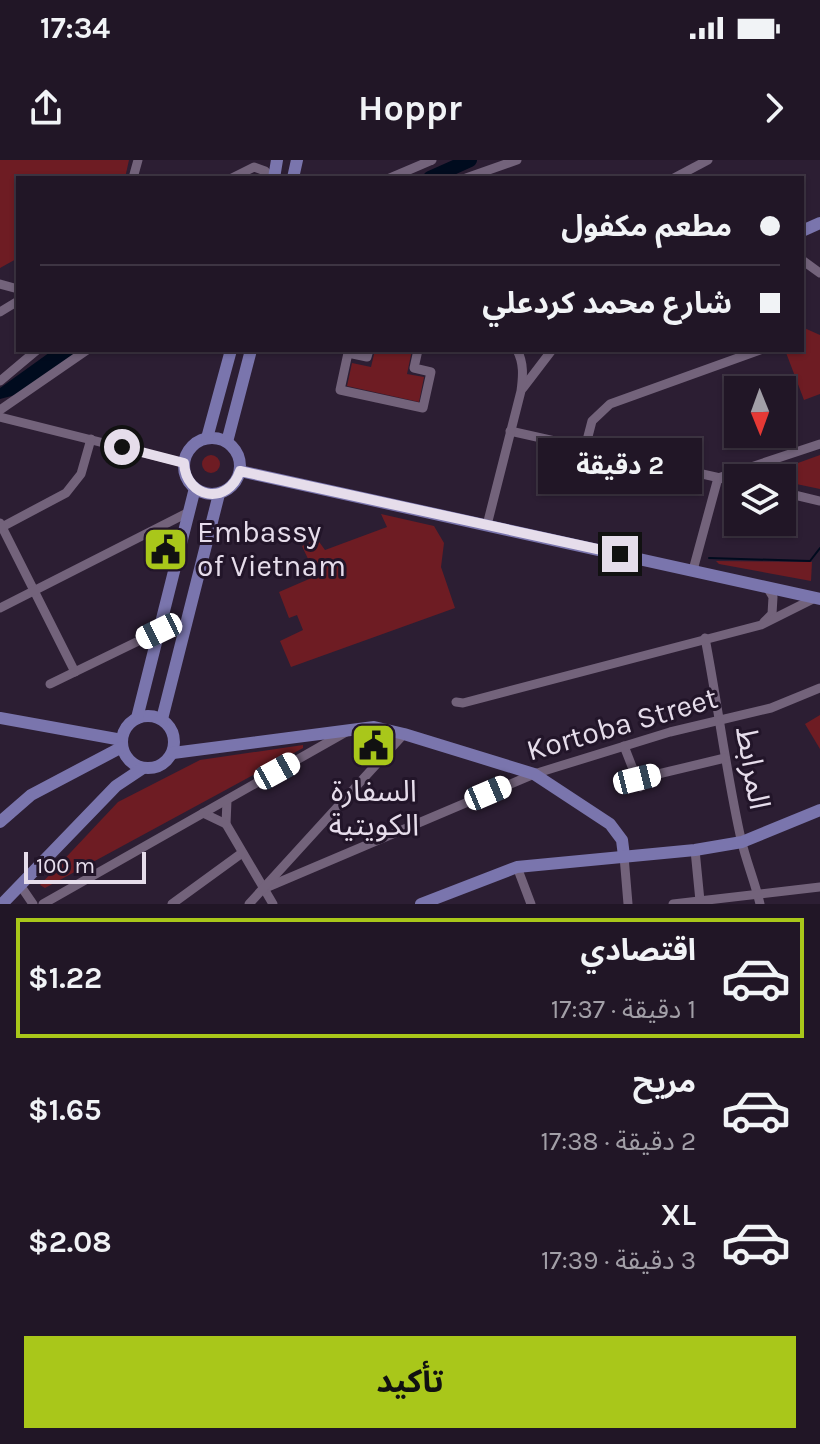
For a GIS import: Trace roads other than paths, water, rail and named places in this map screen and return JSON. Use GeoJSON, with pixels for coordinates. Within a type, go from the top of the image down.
{"type":"FeatureCollection","features":[{"type":"Feature","properties":{"kind":"main road"},"geometry":{"type":"LineString","coordinates":[[207,438],[230,352]]}},
{"type":"Feature","properties":{"kind":"main road"},"geometry":{"type":"LineString","coordinates":[[227,442],[250,352]]}},
{"type":"Feature","properties":{"kind":"main road"},"geometry":{"type":"LineString","coordinates":[[207,438],[227,442],[238,455],[240,471],[233,485],[219,494],[195,488],[184,472],[184,463],[192,447],[207,438]]}},
{"type":"Feature","properties":{"kind":"main road"},"geometry":{"type":"LineString","coordinates":[[240,471],[819,598]]}},
{"type":"Feature","properties":{"kind":"main road"},"geometry":{"type":"LineString","coordinates":[[116,786],[127,727],[137,718],[195,488]]}},
{"type":"Feature","properties":{"kind":"main road"},"geometry":{"type":"LineString","coordinates":[[162,719],[219,494]]}},
{"type":"Feature","properties":{"kind":"main road"},"geometry":{"type":"LineString","coordinates":[[137,718],[154,716],[162,719],[173,733],[173,753]]}},
{"type":"Feature","properties":{"kind":"main road"},"geometry":{"type":"LineString","coordinates":[[0,718],[124,749],[143,768]]}},
{"type":"Feature","properties":{"kind":"main road"},"geometry":{"type":"LineString","coordinates":[[3,904],[116,786],[143,768],[158,767],[173,753],[374,727],[534,774],[610,824],[622,840],[624,856]]}},
{"type":"Feature","properties":{"kind":"main road"},"geometry":{"type":"LineString","coordinates":[[0,822],[31,795],[124,749]]}},
{"type":"Feature","properties":{"kind":"main road"},"geometry":{"type":"LineString","coordinates":[[424,903],[517,867],[695,850],[742,842],[820,810]]}},
{"type":"Feature","properties":{"kind":"street"},"geometry":{"type":"LineString","coordinates":[[395,176],[432,160]]}},
{"type":"Feature","properties":{"kind":"street"},"geometry":{"type":"LineString","coordinates":[[472,176],[517,160]]}},
{"type":"Feature","properties":{"kind":"street"},"geometry":{"type":"LineString","coordinates":[[678,176],[708,160]]}},
{"type":"Feature","properties":{"kind":"street"},"geometry":{"type":"LineString","coordinates":[[236,176],[254,167],[270,176]]}},
{"type":"Feature","properties":{"kind":"street"},"geometry":{"type":"LineString","coordinates":[[0,381],[35,352]]}},
{"type":"Feature","properties":{"kind":"street"},"geometry":{"type":"LineString","coordinates":[[0,410],[84,352]]}},
{"type":"Feature","properties":{"kind":"street"},"geometry":{"type":"LineString","coordinates":[[368,352],[367,357],[348,353],[340,390],[423,408],[431,372],[414,368],[418,352]]}},
{"type":"Feature","properties":{"kind":"street"},"geometry":{"type":"LineString","coordinates":[[487,525],[521,391],[523,373],[518,352]]}},
{"type":"Feature","properties":{"kind":"street"},"geometry":{"type":"LineString","coordinates":[[521,391],[550,352]]}},
{"type":"Feature","properties":{"kind":"street"},"geometry":{"type":"LineString","coordinates":[[585,448],[592,421],[610,404],[754,352]]}},
{"type":"Feature","properties":{"kind":"street"},"geometry":{"type":"LineString","coordinates":[[0,417],[184,463]]}},
{"type":"Feature","properties":{"kind":"street"},"geometry":{"type":"LineString","coordinates":[[510,431],[724,479]]}},
{"type":"Feature","properties":{"kind":"street"},"geometry":{"type":"LineString","coordinates":[[75,672],[1,526],[66,493],[81,474],[91,439]]}},
{"type":"Feature","properties":{"kind":"street"},"geometry":{"type":"LineString","coordinates":[[718,478],[820,444]]}},
{"type":"Feature","properties":{"kind":"street"},"geometry":{"type":"LineString","coordinates":[[693,570],[718,478]]}},
{"type":"Feature","properties":{"kind":"street"},"geometry":{"type":"LineString","coordinates":[[796,495],[820,501]]}},
{"type":"Feature","properties":{"kind":"street"},"geometry":{"type":"LineString","coordinates":[[0,608],[189,512]]}},
{"type":"Feature","properties":{"kind":"street"},"geometry":{"type":"LineString","coordinates":[[761,625],[772,614],[773,597],[766,586]]}},
{"type":"Feature","properties":{"kind":"street"},"geometry":{"type":"LineString","coordinates":[[456,702],[463,703],[761,625],[819,598]]}},
{"type":"Feature","properties":{"kind":"street"},"geometry":{"type":"LineString","coordinates":[[50,684],[159,631]]}},
{"type":"Feature","properties":{"kind":"street","name":"المرابط"},"geometry":{"type":"LineString","coordinates":[[705,638],[742,842],[759,899]]}},
{"type":"Feature","properties":{"kind":"street","name":"Kortoba Street"},"geometry":{"type":"LineString","coordinates":[[263,889],[534,774],[624,746],[771,708],[820,688]]}},
{"type":"Feature","properties":{"kind":"street"},"geometry":{"type":"LineString","coordinates":[[43,904],[352,729]]}},
{"type":"Feature","properties":{"kind":"street"},"geometry":{"type":"LineString","coordinates":[[249,904],[404,734]]}},
{"type":"Feature","properties":{"kind":"street"},"geometry":{"type":"LineString","coordinates":[[624,746],[639,783],[725,758]]}},
{"type":"Feature","properties":{"kind":"street"},"geometry":{"type":"LineString","coordinates":[[227,800],[226,824],[273,904]]}},
{"type":"Feature","properties":{"kind":"street"},"geometry":{"type":"LineString","coordinates":[[203,813],[226,824]]}},
{"type":"Feature","properties":{"kind":"street"},"geometry":{"type":"LineString","coordinates":[[695,850],[700,901]]}},
{"type":"Feature","properties":{"kind":"street"},"geometry":{"type":"LineString","coordinates":[[172,904],[242,853]]}},
{"type":"Feature","properties":{"kind":"street"},"geometry":{"type":"LineString","coordinates":[[624,856],[628,904]]}},
{"type":"Feature","properties":{"kind":"street"},"geometry":{"type":"LineString","coordinates":[[517,867],[531,904]]}},
{"type":"Feature","properties":{"kind":"street"},"geometry":{"type":"LineString","coordinates":[[20,885],[33,904]]}},
{"type":"Feature","properties":{"kind":"street"},"geometry":{"type":"LineString","coordinates":[[673,904],[759,899],[820,887]]}},
{"type":"Feature","properties":{"kind":"water"},"geometry":{"type":"Polygon","coordinates":[[[50,352],[76,352],[19,394],[0,399],[0,388],[50,352]]]}},
{"type":"Feature","properties":{"kind":"waterway"},"geometry":{"type":"LineString","coordinates":[[434,176],[470,160]]}},
{"type":"Feature","properties":{"kind":"waterway"},"geometry":{"type":"LineString","coordinates":[[709,558],[810,561],[820,548]]}},
{"type":"Feature","properties":{"kind":"place","name":"Embassy of Vietnam"},"geometry":{"type":"Point","coordinates":[166,549]}},
{"type":"Feature","properties":{"kind":"place","name":"السفارة الكويتية"},"geometry":{"type":"Point","coordinates":[374,745]}}]}
